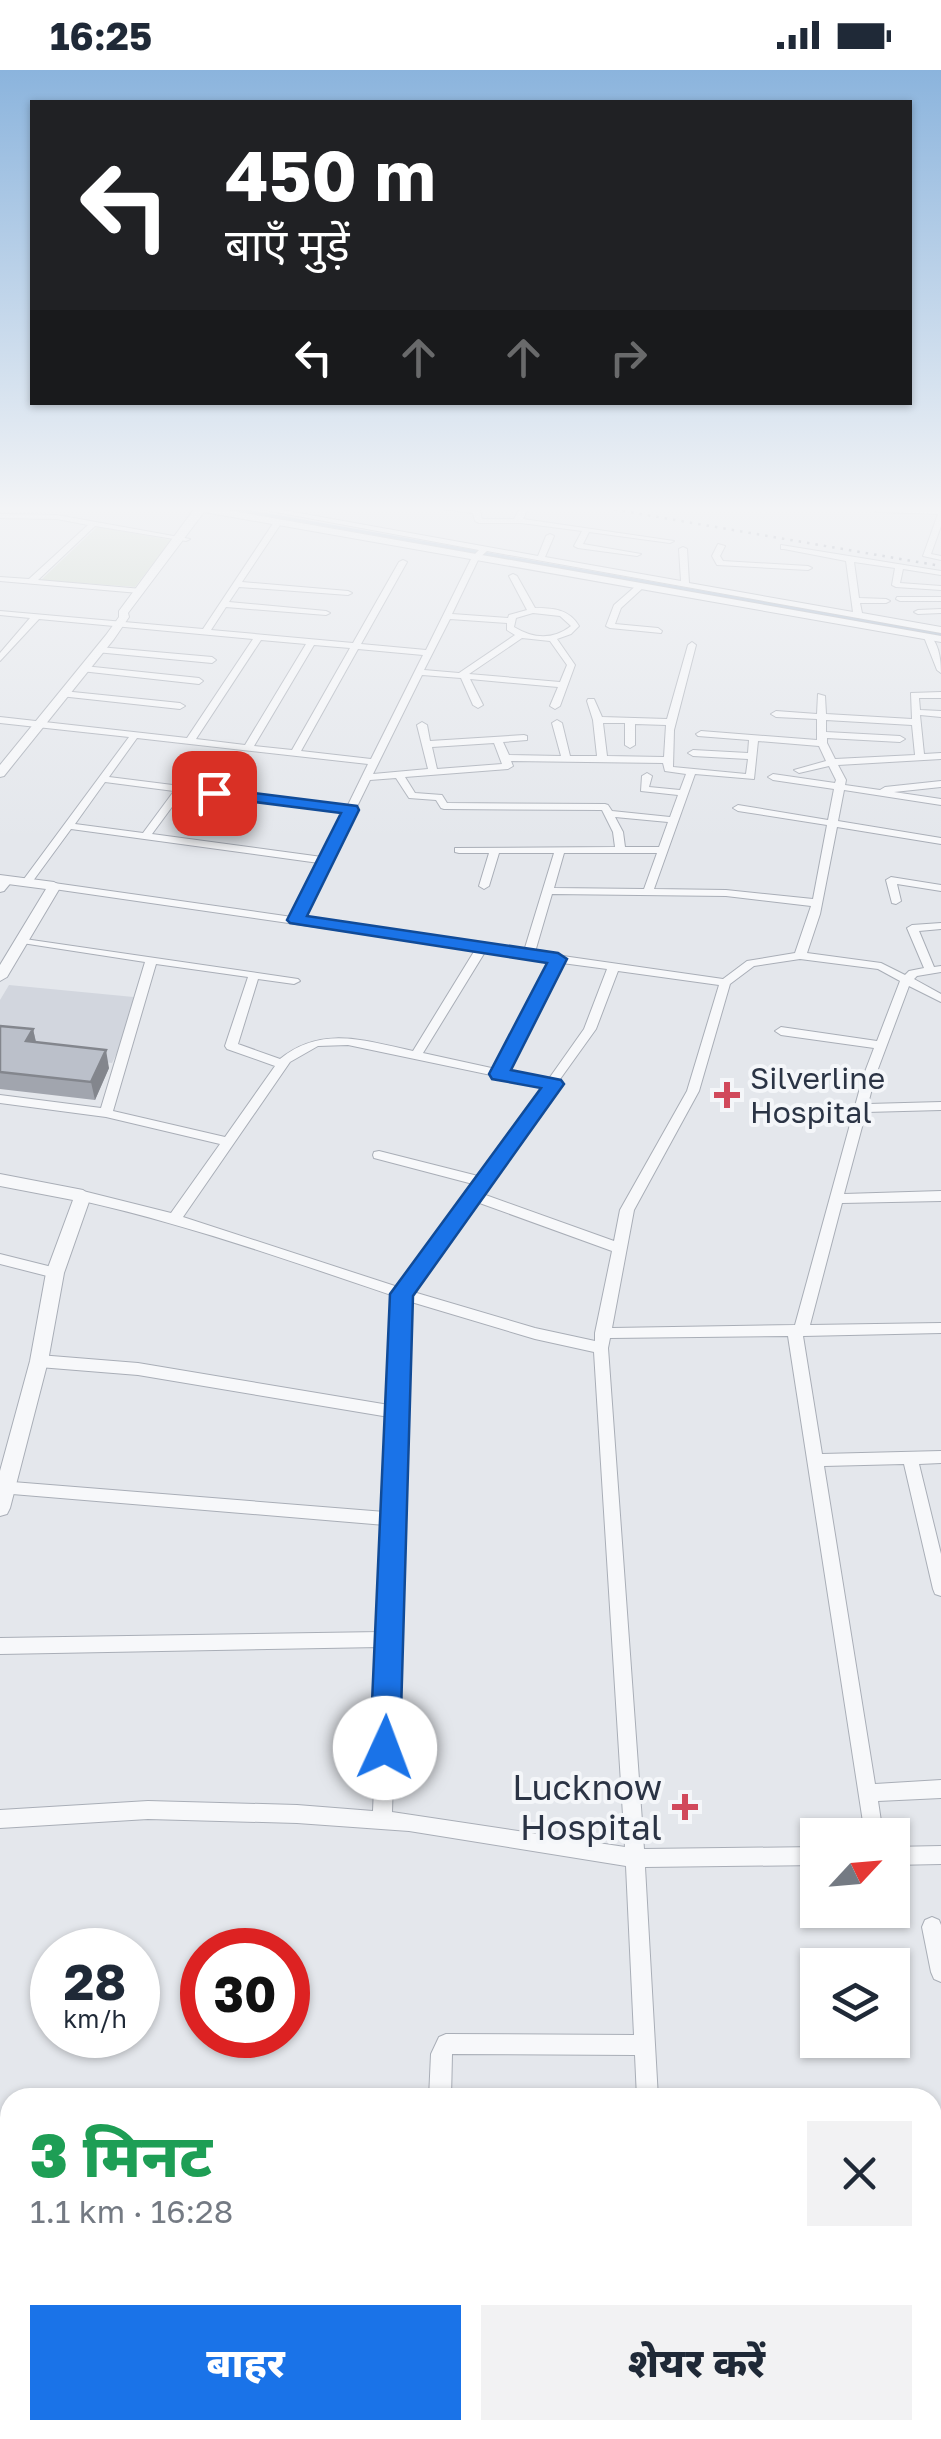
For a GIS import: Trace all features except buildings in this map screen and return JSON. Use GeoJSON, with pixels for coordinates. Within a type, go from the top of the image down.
{"type":"FeatureCollection","features":[{"type":"Feature","properties":{"kind":"street"},"geometry":{"type":"LineString","coordinates":[[0,658],[35,619]]}},
{"type":"Feature","properties":{"kind":"street"},"geometry":{"type":"LineString","coordinates":[[91,619],[428,653]]}},
{"type":"Feature","properties":{"kind":"street"},"geometry":{"type":"LineString","coordinates":[[206,631],[214,619]]}},
{"type":"Feature","properties":{"kind":"street"},"geometry":{"type":"LineString","coordinates":[[295,753],[372,619]]}},
{"type":"Feature","properties":{"kind":"street"},"geometry":{"type":"LineString","coordinates":[[296,920],[446,619]]}},
{"type":"Feature","properties":{"kind":"street"},"geometry":{"type":"LineString","coordinates":[[479,619],[515,619]]}},
{"type":"Feature","properties":{"kind":"street"},"geometry":{"type":"LineString","coordinates":[[510,621],[510,628],[520,635],[552,638],[571,632],[570,619]]}},
{"type":"Feature","properties":{"kind":"street"},"geometry":{"type":"LineString","coordinates":[[613,619],[610,626],[658,631]]}},
{"type":"Feature","properties":{"kind":"street"},"geometry":{"type":"LineString","coordinates":[[824,619],[941,640]]}},
{"type":"Feature","properties":{"kind":"street"},"geometry":{"type":"LineString","coordinates":[[873,619],[941,630]]}},
{"type":"Feature","properties":{"kind":"street"},"geometry":{"type":"LineString","coordinates":[[2,769],[122,620]]}},
{"type":"Feature","properties":{"kind":"street"},"geometry":{"type":"LineString","coordinates":[[462,676],[520,635]]}},
{"type":"Feature","properties":{"kind":"street"},"geometry":{"type":"LineString","coordinates":[[190,741],[259,636]]}},
{"type":"Feature","properties":{"kind":"street"},"geometry":{"type":"LineString","coordinates":[[928,637],[941,670]]}},
{"type":"Feature","properties":{"kind":"street"},"geometry":{"type":"LineString","coordinates":[[552,638],[571,664],[555,706]]}},
{"type":"Feature","properties":{"kind":"street"},"geometry":{"type":"LineString","coordinates":[[248,748],[312,642]]}},
{"type":"Feature","properties":{"kind":"street"},"geometry":{"type":"LineString","coordinates":[[692,645],[671,722],[668,769],[751,777],[754,738]]}},
{"type":"Feature","properties":{"kind":"street"},"geometry":{"type":"LineString","coordinates":[[99,650],[212,660]]}},
{"type":"Feature","properties":{"kind":"street"},"geometry":{"type":"LineString","coordinates":[[84,669],[199,681]]}},
{"type":"Feature","properties":{"kind":"street"},"geometry":{"type":"LineString","coordinates":[[418,672],[564,686]]}},
{"type":"Feature","properties":{"kind":"street"},"geometry":{"type":"LineString","coordinates":[[462,676],[478,705]]}},
{"type":"Feature","properties":{"kind":"street"},"geometry":{"type":"LineString","coordinates":[[64,694],[180,706]]}},
{"type":"Feature","properties":{"kind":"street"},"geometry":{"type":"LineString","coordinates":[[920,758],[914,695],[941,695]]}},
{"type":"Feature","properties":{"kind":"street"},"geometry":{"type":"LineString","coordinates":[[800,956],[814,925],[829,824],[841,780],[822,739],[821,696]]}},
{"type":"Feature","properties":{"kind":"street"},"geometry":{"type":"LineString","coordinates":[[591,701],[598,720],[602,758]]}},
{"type":"Feature","properties":{"kind":"street"},"geometry":{"type":"LineString","coordinates":[[776,714],[941,714]]}},
{"type":"Feature","properties":{"kind":"street"},"geometry":{"type":"LineString","coordinates":[[0,720],[374,762]]}},
{"type":"Feature","properties":{"kind":"street"},"geometry":{"type":"LineString","coordinates":[[598,720],[671,722]]}},
{"type":"Feature","properties":{"kind":"street"},"geometry":{"type":"LineString","coordinates":[[630,721],[630,745]]}},
{"type":"Feature","properties":{"kind":"street"},"geometry":{"type":"LineString","coordinates":[[558,723],[566,757]]}},
{"type":"Feature","properties":{"kind":"street"},"geometry":{"type":"LineString","coordinates":[[422,725],[433,771]]}},
{"type":"Feature","properties":{"kind":"street"},"geometry":{"type":"LineString","coordinates":[[701,734],[900,739]]}},
{"type":"Feature","properties":{"kind":"street"},"geometry":{"type":"LineString","coordinates":[[26,883],[135,735]]}},
{"type":"Feature","properties":{"kind":"street"},"geometry":{"type":"LineString","coordinates":[[427,744],[524,738]]}},
{"type":"Feature","properties":{"kind":"street"},"geometry":{"type":"LineString","coordinates":[[367,777],[508,766],[498,740]]}},
{"type":"Feature","properties":{"kind":"street"},"geometry":{"type":"LineString","coordinates":[[693,753],[752,756]]}},
{"type":"Feature","properties":{"kind":"street"},"geometry":{"type":"LineString","coordinates":[[799,770],[832,762],[937,756],[941,767]]}},
{"type":"Feature","properties":{"kind":"street"},"geometry":{"type":"LineString","coordinates":[[505,758],[666,760]]}},
{"type":"Feature","properties":{"kind":"street"},"geometry":{"type":"LineString","coordinates":[[648,892],[690,772]]}},
{"type":"Feature","properties":{"kind":"street"},"geometry":{"type":"LineString","coordinates":[[400,776],[412,796],[439,797],[444,806],[601,806],[610,814],[620,850]]}},
{"type":"Feature","properties":{"kind":"street"},"geometry":{"type":"LineString","coordinates":[[646,776],[644,789],[684,793]]}},
{"type":"Feature","properties":{"kind":"street"},"geometry":{"type":"LineString","coordinates":[[773,777],[941,802]]}},
{"type":"Feature","properties":{"kind":"street"},"geometry":{"type":"LineString","coordinates":[[102,780],[351,810]]}},
{"type":"Feature","properties":{"kind":"street"},"geometry":{"type":"LineString","coordinates":[[881,794],[890,788],[941,784]]}},
{"type":"Feature","properties":{"kind":"street"},"geometry":{"type":"LineString","coordinates":[[145,836],[180,789]]}},
{"type":"Feature","properties":{"kind":"street"},"geometry":{"type":"LineString","coordinates":[[738,808],[941,841]]}},
{"type":"Feature","properties":{"kind":"street"},"geometry":{"type":"LineString","coordinates":[[610,814],[675,820]]}},
{"type":"Feature","properties":{"kind":"street"},"geometry":{"type":"LineString","coordinates":[[68,826],[326,861]]}},
{"type":"Feature","properties":{"kind":"street"},"geometry":{"type":"LineString","coordinates":[[459,850],[664,850]]}},
{"type":"Feature","properties":{"kind":"street"},"geometry":{"type":"LineString","coordinates":[[484,886],[495,850]]}},
{"type":"Feature","properties":{"kind":"street"},"geometry":{"type":"LineString","coordinates":[[529,953],[560,850]]}},
{"type":"Feature","properties":{"kind":"street"},"geometry":{"type":"LineString","coordinates":[[896,901],[891,880],[941,888]]}},
{"type":"Feature","properties":{"kind":"street"},"geometry":{"type":"LineString","coordinates":[[3,883],[54,886],[725,982]]}},
{"type":"Feature","properties":{"kind":"street"},"geometry":{"type":"LineString","coordinates":[[0,977],[54,886]]}},
{"type":"Feature","properties":{"kind":"street"},"geometry":{"type":"LineString","coordinates":[[548,891],[726,893],[818,903]]}},
{"type":"Feature","properties":{"kind":"street"},"geometry":{"type":"LineString","coordinates":[[872,1818],[798,1331],[861,1108],[905,982],[912,973],[936,970],[912,928],[941,926]]}},
{"type":"Feature","properties":{"kind":"street"},"geometry":{"type":"LineString","coordinates":[[22,940],[294,980]]}},
{"type":"Feature","properties":{"kind":"street"},"geometry":{"type":"LineString","coordinates":[[417,1054],[484,945]]}},
{"type":"Feature","properties":{"kind":"street"},"geometry":{"type":"LineString","coordinates":[[647,2088],[602,1340],[627,1210],[694,1092],[725,982],[752,963],[800,956],[881,966],[941,1000]]}},
{"type":"Feature","properties":{"kind":"street"},"geometry":{"type":"LineString","coordinates":[[106,1113],[152,959]]}},
{"type":"Feature","properties":{"kind":"street"},"geometry":{"type":"LineString","coordinates":[[499,1074],[558,959]]}},
{"type":"Feature","properties":{"kind":"street"},"geometry":{"type":"LineString","coordinates":[[382,1820],[401,1294],[590,1029],[614,968]]}},
{"type":"Feature","properties":{"kind":"street"},"geometry":{"type":"LineString","coordinates":[[254,974],[231,1046],[282,1064]]}},
{"type":"Feature","properties":{"kind":"street"},"geometry":{"type":"LineString","coordinates":[[781,1031],[881,1045]]}},
{"type":"Feature","properties":{"kind":"street"},"geometry":{"type":"LineString","coordinates":[[175,1218],[282,1064],[315,1043],[348,1042],[554,1084]]}},
{"type":"Feature","properties":{"kind":"street"},"geometry":{"type":"LineString","coordinates":[[0,1098],[106,1113],[227,1142]]}},
{"type":"Feature","properties":{"kind":"street"},"geometry":{"type":"LineString","coordinates":[[861,1108],[941,1106]]}},
{"type":"Feature","properties":{"kind":"street"},"geometry":{"type":"LineString","coordinates":[[379,1155],[483,1182]]}},
{"type":"Feature","properties":{"kind":"street"},"geometry":{"type":"LineString","coordinates":[[0,1180],[175,1218],[401,1294],[602,1340],[941,1328]]}},
{"type":"Feature","properties":{"kind":"street"},"geometry":{"type":"LineString","coordinates":[[0,1508],[39,1361],[56,1273],[83,1196]]}},
{"type":"Feature","properties":{"kind":"street"},"geometry":{"type":"LineString","coordinates":[[473,1196],[619,1248]]}},
{"type":"Feature","properties":{"kind":"street"},"geometry":{"type":"LineString","coordinates":[[837,1199],[941,1196]]}},
{"type":"Feature","properties":{"kind":"street"},"geometry":{"type":"LineString","coordinates":[[0,1259],[56,1273]]}},
{"type":"Feature","properties":{"kind":"street"},"geometry":{"type":"LineString","coordinates":[[39,1361],[138,1369],[397,1412]]}},
{"type":"Feature","properties":{"kind":"street"},"geometry":{"type":"LineString","coordinates":[[815,1460],[941,1457]]}},
{"type":"Feature","properties":{"kind":"street"},"geometry":{"type":"LineString","coordinates":[[910,1458],[941,1589]]}},
{"type":"Feature","properties":{"kind":"street"},"geometry":{"type":"LineString","coordinates":[[3,1487],[393,1519]]}},
{"type":"Feature","properties":{"kind":"street"},"geometry":{"type":"LineString","coordinates":[[0,1646],[389,1639]]}},
{"type":"Feature","properties":{"kind":"street"},"geometry":{"type":"LineString","coordinates":[[868,1792],[941,1789]]}},
{"type":"Feature","properties":{"kind":"street"},"geometry":{"type":"LineString","coordinates":[[0,1819],[148,1810],[382,1820],[634,1858],[800,1856]]}},
{"type":"Feature","properties":{"kind":"street"},"geometry":{"type":"LineString","coordinates":[[910,1856],[941,1856]]}},
{"type":"Feature","properties":{"kind":"street"},"geometry":{"type":"LineString","coordinates":[[932,1927],[941,1972]]}},
{"type":"Feature","properties":{"kind":"street"},"geometry":{"type":"LineString","coordinates":[[440,2088],[440,2054],[446,2044],[645,2045]]}},
{"type":"Feature","properties":{"kind":"shaded area"},"geometry":{"type":"Polygon","coordinates":[[[9,985],[144,998],[112,1063],[38,1055],[0,1039],[0,1000],[9,985]]]}},
{"type":"Feature","properties":{"kind":"waterway"},"geometry":{"type":"LineString","coordinates":[[848,619],[941,635]]}},
{"type":"Feature","properties":{"kind":"place","name":"Silverline Hospital"},"geometry":{"type":"Point","coordinates":[727,1095]}},
{"type":"Feature","properties":{"kind":"place","name":"Lucknow Hospital"},"geometry":{"type":"Point","coordinates":[685,1807]}},
{"type":"Feature","properties":{"kind":"route"},"geometry":{"type":"LineString","coordinates":[[214,793],[351,810],[296,920],[558,959],[499,1074],[554,1084],[401,1294],[385,1748]]}}]}
